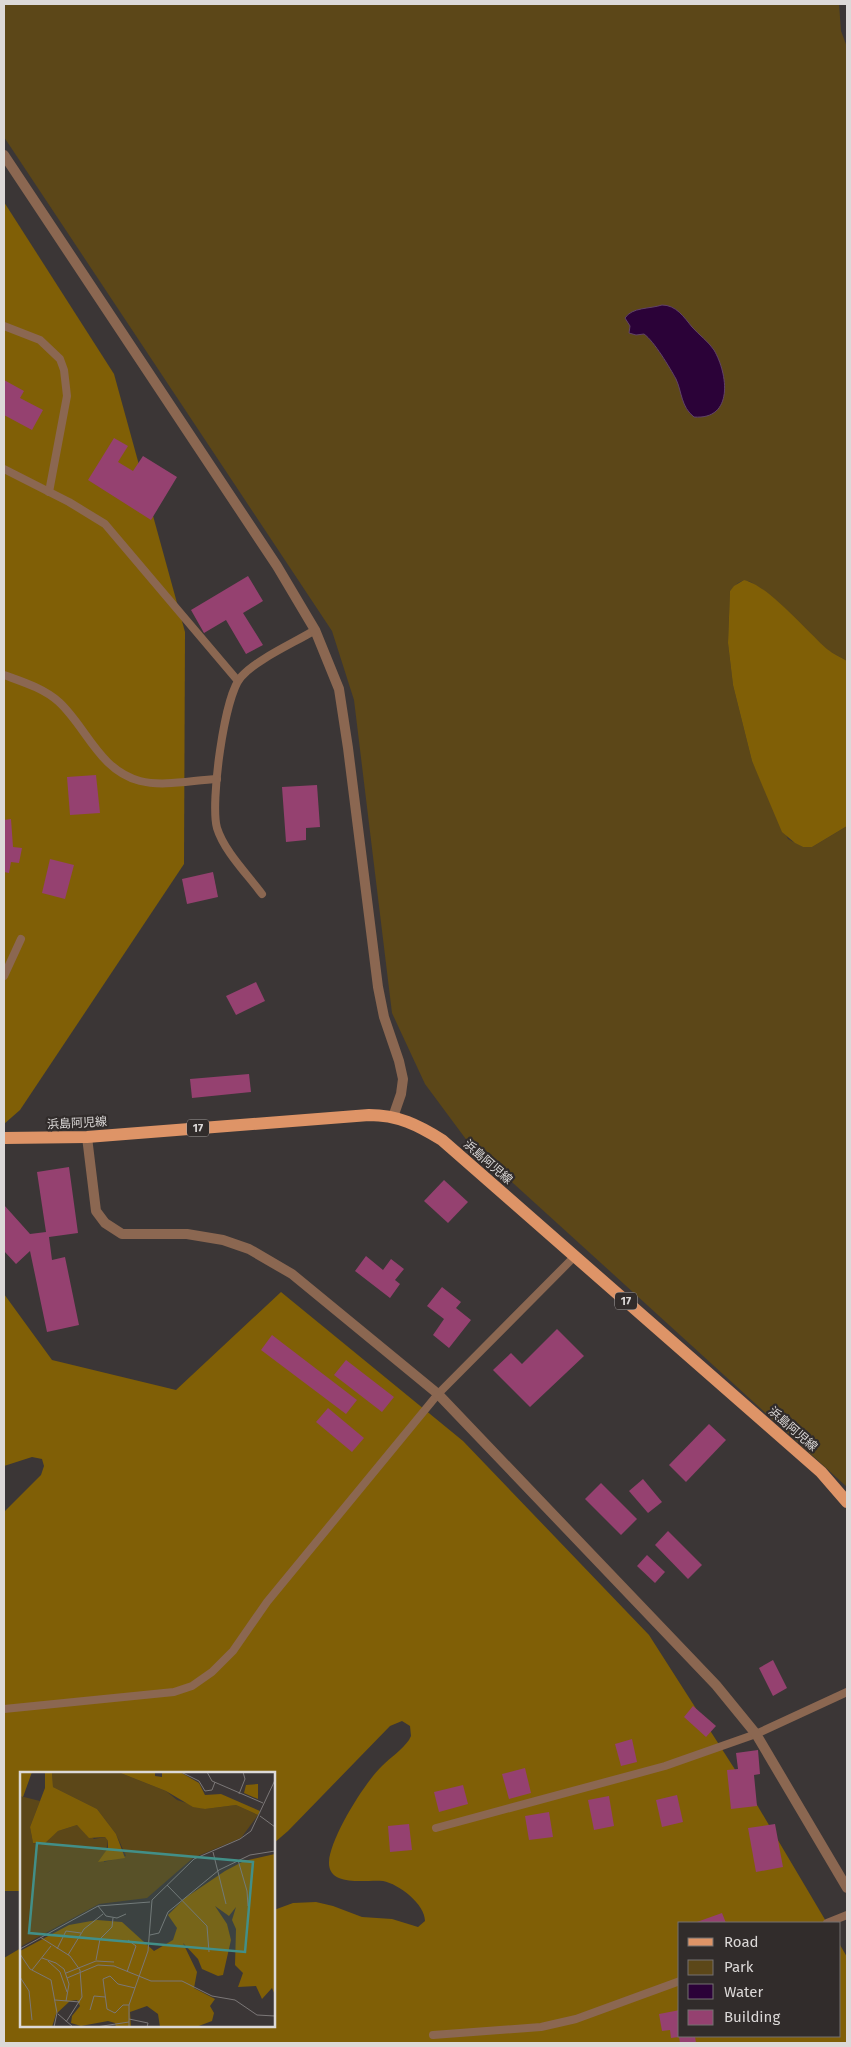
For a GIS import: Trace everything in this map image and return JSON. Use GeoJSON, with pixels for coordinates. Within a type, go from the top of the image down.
{"type":"FeatureCollection","features":[{"type":"Feature","properties":{"kind":"main road","name":"浜島阿児線"},"geometry":{"type":"LineString","coordinates":[[4,1138],[87,1137],[369,1115],[393,1117],[418,1125],[442,1140],[821,1472],[847,1502]]}},
{"type":"Feature","properties":{"kind":"street"},"geometry":{"type":"LineString","coordinates":[[4,155],[277,566],[315,630],[339,688],[378,987],[384,1016],[403,1079],[401,1094],[393,1117]]}},
{"type":"Feature","properties":{"kind":"street"},"geometry":{"type":"LineString","coordinates":[[87,1137],[96,1211],[110,1228],[122,1234],[159,1232],[207,1236],[249,1249],[285,1270],[317,1293],[438,1394],[716,1685],[756,1734],[847,1888]]}},
{"type":"Feature","properties":{"kind":"lane"},"geometry":{"type":"LineString","coordinates":[[4,326],[40,340],[51,348],[60,359],[64,370],[67,396],[50,492]]}},
{"type":"Feature","properties":{"kind":"lane"},"geometry":{"type":"LineString","coordinates":[[4,470],[89,513],[117,536],[238,681]]}},
{"type":"Feature","properties":{"kind":"lane"},"geometry":{"type":"LineString","coordinates":[[262,894],[224,843],[217,829],[214,813],[228,707],[238,681],[249,668],[315,630]]}},
{"type":"Feature","properties":{"kind":"lane"},"geometry":{"type":"LineString","coordinates":[[4,676],[29,684],[49,694],[60,704],[103,758],[125,774],[153,783],[217,779]]}},
{"type":"Feature","properties":{"kind":"lane"},"geometry":{"type":"LineString","coordinates":[[4,976],[22,939]]}},
{"type":"Feature","properties":{"kind":"lane"},"geometry":{"type":"LineString","coordinates":[[4,1708],[174,1692],[192,1686],[212,1672],[234,1651],[267,1602],[438,1394],[575,1256]]}},
{"type":"Feature","properties":{"kind":"lane"},"geometry":{"type":"LineString","coordinates":[[436,1828],[665,1766],[756,1734],[847,1692]]}},
{"type":"Feature","properties":{"kind":"lane"},"geometry":{"type":"LineString","coordinates":[[830,1922],[847,1915]]}},
{"type":"Feature","properties":{"kind":"lane"},"geometry":{"type":"LineString","coordinates":[[433,2035],[541,2027],[576,2019],[678,1982]]}},
{"type":"Feature","properties":{"kind":"green space"},"geometry":{"type":"Polygon","coordinates":[[[4,4],[839,4],[841,31],[847,47],[847,661],[829,651],[751,582],[744,580],[730,591],[728,643],[733,685],[752,761],[788,839],[803,847],[812,847],[847,826],[847,1487],[468,1142],[425,1084],[392,1013],[354,700],[332,631],[4,137],[4,4]]]}},
{"type":"Feature","properties":{"kind":"shaded area"},"geometry":{"type":"Polygon","coordinates":[[[4,202],[114,374],[185,632],[184,864],[20,1110],[4,1124],[4,202]]]}},
{"type":"Feature","properties":{"kind":"shaded area"},"geometry":{"type":"Polygon","coordinates":[[[744,580],[764,590],[827,649],[847,661],[847,826],[812,847],[803,847],[795,843],[782,832],[752,761],[733,685],[728,643],[730,591],[744,580]]]}},
{"type":"Feature","properties":{"kind":"shaded area"},"geometry":{"type":"Polygon","coordinates":[[[281,1292],[463,1441],[649,1635],[750,1793],[826,1922],[678,1922],[678,2037],[841,2037],[841,1947],[847,1957],[847,2043],[4,2043],[4,1958],[20,1949],[20,2027],[275,2027],[275,1910],[293,1903],[316,1902],[362,1917],[392,1919],[418,1927],[425,1921],[421,1908],[403,1890],[383,1881],[350,1881],[342,1879],[335,1876],[330,1870],[329,1862],[335,1839],[358,1797],[375,1774],[409,1740],[411,1736],[410,1726],[402,1721],[390,1726],[275,1842],[275,1772],[20,1772],[20,1891],[4,1891],[4,1512],[41,1475],[44,1466],[42,1459],[32,1457],[4,1466],[4,1294],[52,1360],[176,1390],[281,1292]]]}},
{"type":"Feature","properties":{"kind":"water"},"geometry":{"type":"Polygon","coordinates":[[[662,305],[671,307],[679,312],[712,347],[719,360],[724,383],[724,394],[722,403],[716,411],[707,416],[694,417],[687,409],[676,379],[662,355],[648,337],[644,334],[636,335],[629,333],[630,326],[625,318],[628,314],[637,310],[662,305]]]}},
{"type":"Feature","properties":{"kind":"building"},"geometry":{"type":"Polygon","coordinates":[[[4,380],[24,391],[20,398],[43,410],[32,430],[4,415],[4,380]]]}},
{"type":"Feature","properties":{"kind":"building"},"geometry":{"type":"Polygon","coordinates":[[[114,438],[128,446],[118,462],[133,471],[143,456],[177,477],[151,520],[88,480],[114,438]]]}},
{"type":"Feature","properties":{"kind":"building"},"geometry":{"type":"Polygon","coordinates":[[[248,576],[263,601],[243,613],[263,645],[246,654],[226,620],[204,633],[191,610],[248,576]]]}},
{"type":"Feature","properties":{"kind":"building"},"geometry":{"type":"Polygon","coordinates":[[[96,775],[100,813],[70,815],[67,777],[96,775]]]}},
{"type":"Feature","properties":{"kind":"building"},"geometry":{"type":"Polygon","coordinates":[[[317,785],[320,827],[306,828],[306,840],[286,842],[282,787],[317,785]]]}},
{"type":"Feature","properties":{"kind":"building"},"geometry":{"type":"Polygon","coordinates":[[[11,819],[13,847],[22,848],[19,863],[11,862],[9,873],[4,872],[4,820],[11,819]]]}},
{"type":"Feature","properties":{"kind":"building"},"geometry":{"type":"Polygon","coordinates":[[[50,859],[74,865],[65,899],[42,893],[50,859]]]}},
{"type":"Feature","properties":{"kind":"building"},"geometry":{"type":"Polygon","coordinates":[[[213,872],[218,897],[187,904],[182,879],[213,872]]]}},
{"type":"Feature","properties":{"kind":"building"},"geometry":{"type":"Polygon","coordinates":[[[256,982],[265,1001],[236,1015],[226,996],[256,982]]]}},
{"type":"Feature","properties":{"kind":"building"},"geometry":{"type":"Polygon","coordinates":[[[249,1074],[251,1092],[192,1098],[190,1079],[249,1074]]]}},
{"type":"Feature","properties":{"kind":"building"},"geometry":{"type":"Polygon","coordinates":[[[69,1167],[78,1233],[49,1237],[52,1260],[65,1257],[79,1325],[47,1332],[30,1251],[16,1264],[4,1251],[4,1205],[30,1234],[46,1232],[37,1172],[69,1167]]]}},
{"type":"Feature","properties":{"kind":"building"},"geometry":{"type":"Polygon","coordinates":[[[444,1180],[468,1202],[448,1223],[424,1201],[444,1180]]]}},
{"type":"Feature","properties":{"kind":"building"},"geometry":{"type":"Polygon","coordinates":[[[366,1256],[383,1270],[391,1259],[404,1269],[395,1280],[400,1284],[390,1298],[355,1271],[366,1256]]]}},
{"type":"Feature","properties":{"kind":"building"},"geometry":{"type":"Polygon","coordinates":[[[442,1287],[461,1302],[456,1308],[471,1320],[449,1348],[433,1335],[444,1319],[427,1306],[442,1287]]]}},
{"type":"Feature","properties":{"kind":"building"},"geometry":{"type":"Polygon","coordinates":[[[557,1329],[584,1356],[530,1407],[493,1370],[511,1353],[522,1364],[557,1329]]]}},
{"type":"Feature","properties":{"kind":"building"},"geometry":{"type":"Polygon","coordinates":[[[272,1335],[357,1400],[346,1414],[261,1350],[272,1335]]]}},
{"type":"Feature","properties":{"kind":"building"},"geometry":{"type":"Polygon","coordinates":[[[346,1360],[394,1397],[382,1412],[334,1375],[346,1360]]]}},
{"type":"Feature","properties":{"kind":"building"},"geometry":{"type":"Polygon","coordinates":[[[328,1408],[364,1438],[352,1452],[316,1422],[328,1408]]]}},
{"type":"Feature","properties":{"kind":"building"},"geometry":{"type":"Polygon","coordinates":[[[709,1424],[726,1440],[686,1482],[669,1465],[709,1424]]]}},
{"type":"Feature","properties":{"kind":"building"},"geometry":{"type":"Polygon","coordinates":[[[643,1479],[662,1502],[648,1513],[629,1491],[643,1479]]]}},
{"type":"Feature","properties":{"kind":"building"},"geometry":{"type":"Polygon","coordinates":[[[601,1483],[637,1519],[621,1535],[585,1499],[601,1483]]]}},
{"type":"Feature","properties":{"kind":"building"},"geometry":{"type":"Polygon","coordinates":[[[668,1531],[702,1565],[688,1579],[655,1545],[668,1531]]]}},
{"type":"Feature","properties":{"kind":"building"},"geometry":{"type":"Polygon","coordinates":[[[647,1555],[665,1572],[655,1583],[637,1566],[647,1555]]]}},
{"type":"Feature","properties":{"kind":"building"},"geometry":{"type":"Polygon","coordinates":[[[773,1660],[787,1688],[773,1696],[759,1668],[773,1660]]]}},
{"type":"Feature","properties":{"kind":"building"},"geometry":{"type":"Polygon","coordinates":[[[693,1706],[716,1726],[706,1737],[684,1717],[693,1706]]]}},
{"type":"Feature","properties":{"kind":"building"},"geometry":{"type":"Polygon","coordinates":[[[632,1739],[637,1762],[621,1766],[615,1744],[632,1739]]]}},
{"type":"Feature","properties":{"kind":"building"},"geometry":{"type":"Polygon","coordinates":[[[758,1750],[760,1774],[754,1775],[757,1806],[731,1809],[727,1770],[738,1769],[736,1753],[758,1750]]]}},
{"type":"Feature","properties":{"kind":"building"},"geometry":{"type":"Polygon","coordinates":[[[525,1768],[531,1793],[509,1799],[502,1774],[525,1768]]]}},
{"type":"Feature","properties":{"kind":"building"},"geometry":{"type":"Polygon","coordinates":[[[463,1785],[468,1804],[439,1812],[434,1792],[463,1785]]]}},
{"type":"Feature","properties":{"kind":"building"},"geometry":{"type":"Polygon","coordinates":[[[677,1795],[683,1822],[662,1827],[656,1800],[677,1795]]]}},
{"type":"Feature","properties":{"kind":"building"},"geometry":{"type":"Polygon","coordinates":[[[609,1796],[614,1826],[594,1830],[588,1800],[609,1796]]]}},
{"type":"Feature","properties":{"kind":"building"},"geometry":{"type":"Polygon","coordinates":[[[549,1812],[553,1837],[529,1840],[525,1816],[549,1812]]]}},
{"type":"Feature","properties":{"kind":"building"},"geometry":{"type":"Polygon","coordinates":[[[409,1824],[412,1850],[390,1852],[388,1826],[409,1824]]]}},
{"type":"Feature","properties":{"kind":"building"},"geometry":{"type":"Polygon","coordinates":[[[775,1824],[783,1867],[756,1872],[748,1828],[775,1824]]]}},
{"type":"Feature","properties":{"kind":"building"},"geometry":{"type":"Polygon","coordinates":[[[722,1913],[726,1922],[697,1922],[722,1913]]]}},
{"type":"Feature","properties":{"kind":"building"},"geometry":{"type":"Polygon","coordinates":[[[678,2010],[679,2037],[671,2038],[670,2030],[662,2031],[659,2014],[678,2010]]]}},
{"type":"Feature","properties":{"kind":"building"},"geometry":{"type":"Polygon","coordinates":[[[679,2037],[695,2037],[696,2043],[680,2043],[679,2037]]]}}]}
